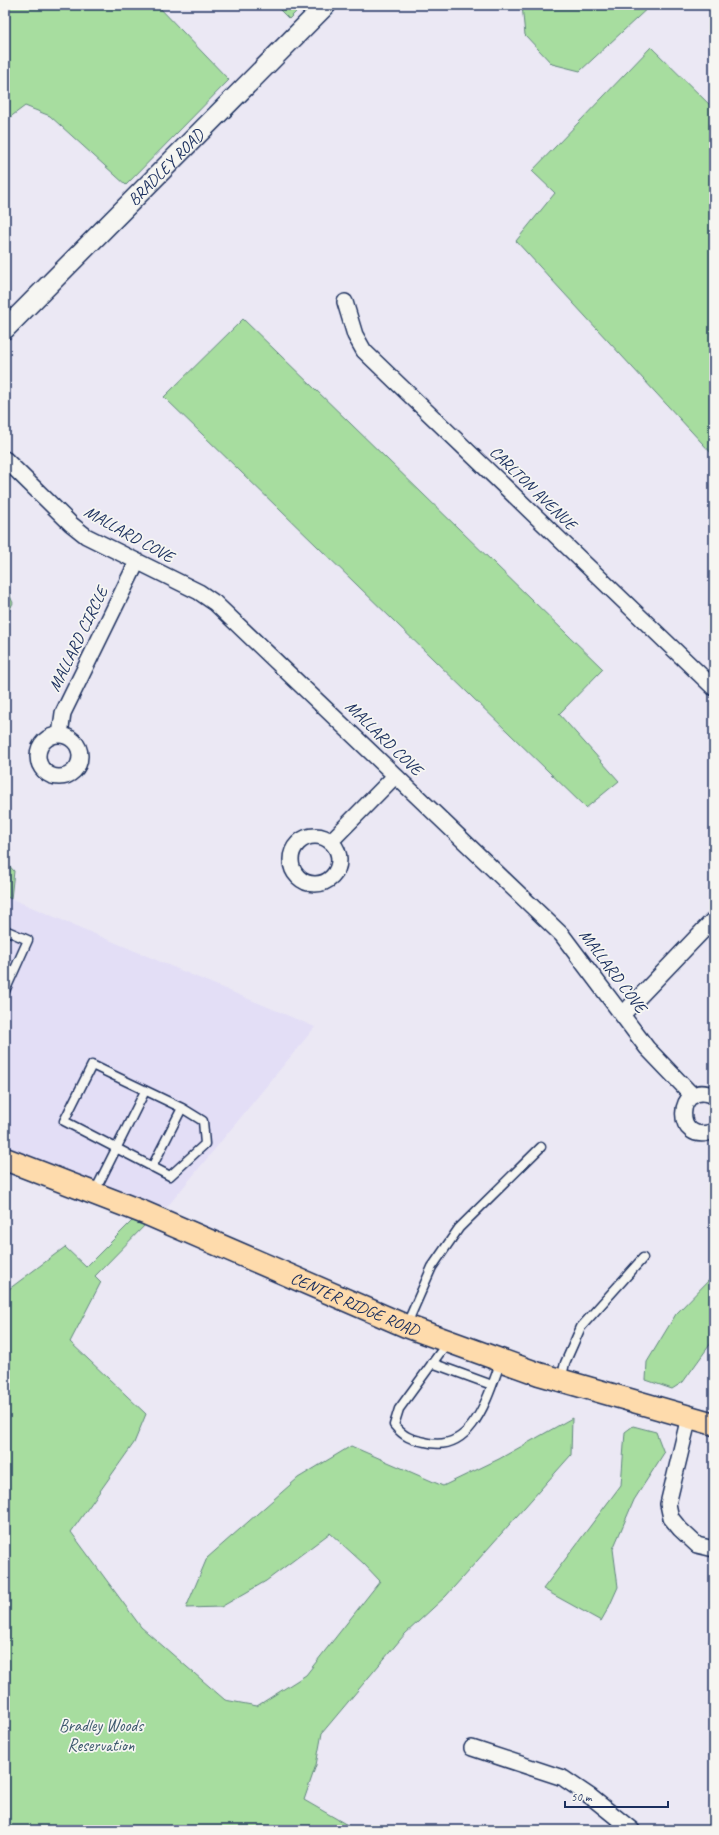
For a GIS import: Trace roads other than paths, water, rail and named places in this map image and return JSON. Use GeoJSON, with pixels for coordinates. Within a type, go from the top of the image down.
{"type":"FeatureCollection","features":[{"type":"Feature","properties":{"kind":"main road","name":"CENTER RIDGE ROAD"},"geometry":{"type":"LineString","coordinates":[[5,1159],[152,1216],[406,1326],[561,1380],[714,1424]]}},
{"type":"Feature","properties":{"kind":"street","name":"BRADLEY ROAD"},"geometry":{"type":"LineString","coordinates":[[5,329],[326,5]]}},
{"type":"Feature","properties":{"kind":"street","name":"CARLTON AVENUE"},"geometry":{"type":"LineString","coordinates":[[344,302],[355,336],[364,351],[714,688]]}},
{"type":"Feature","properties":{"kind":"street","name":"MALLARD COVE"},"geometry":{"type":"LineString","coordinates":[[5,459],[79,531],[137,562],[199,592],[215,603],[562,935],[647,1048],[693,1096]]}},
{"type":"Feature","properties":{"kind":"street","name":"MALLARD CIRCLE"},"geometry":{"type":"LineString","coordinates":[[60,735],[63,713],[137,562]]}},
{"type":"Feature","properties":{"kind":"street"},"geometry":{"type":"LineString","coordinates":[[332,841],[395,776]]}},
{"type":"Feature","properties":{"kind":"street"},"geometry":{"type":"LineString","coordinates":[[622,1015],[714,919]]}},
{"type":"Feature","properties":{"kind":"street"},"geometry":{"type":"LineString","coordinates":[[714,1096],[707,1093],[693,1096],[684,1106],[683,1118],[686,1124],[695,1132],[708,1134],[714,1131]]}},
{"type":"Feature","properties":{"kind":"street"},"geometry":{"type":"LineString","coordinates":[[689,1417],[668,1504],[671,1518],[680,1529],[697,1545],[714,1549]]}},
{"type":"Feature","properties":{"kind":"street"},"geometry":{"type":"LineString","coordinates":[[472,1748],[563,1778],[591,1797],[632,1830]]}},
{"type":"Feature","properties":{"kind":"lane"},"geometry":{"type":"LineString","coordinates":[[5,930],[28,940],[5,991]]}},
{"type":"Feature","properties":{"kind":"lane"},"geometry":{"type":"LineString","coordinates":[[92,1065],[182,1108],[203,1121],[205,1144],[170,1176],[64,1121],[92,1065]]}},
{"type":"Feature","properties":{"kind":"lane"},"geometry":{"type":"LineString","coordinates":[[94,1193],[145,1091]]}},
{"type":"Feature","properties":{"kind":"lane"},"geometry":{"type":"LineString","coordinates":[[152,1167],[182,1108]]}},
{"type":"Feature","properties":{"kind":"lane"},"geometry":{"type":"LineString","coordinates":[[406,1326],[432,1267],[459,1228],[541,1147]]}},
{"type":"Feature","properties":{"kind":"lane"},"geometry":{"type":"LineString","coordinates":[[561,1380],[565,1363],[581,1327],[643,1258]]}},
{"type":"Feature","properties":{"kind":"lane"},"geometry":{"type":"LineString","coordinates":[[448,1341],[399,1409],[394,1425],[403,1435],[412,1439],[441,1445],[453,1442],[466,1433],[478,1417],[502,1360]]}},
{"type":"Feature","properties":{"kind":"lane"},"geometry":{"type":"LineString","coordinates":[[432,1363],[492,1385]]}},
{"type":"Feature","properties":{"kind":"park label","name":"Bradley Woods Reservation"},"geometry":{"type":"Point","coordinates":[101,1735]}}]}
